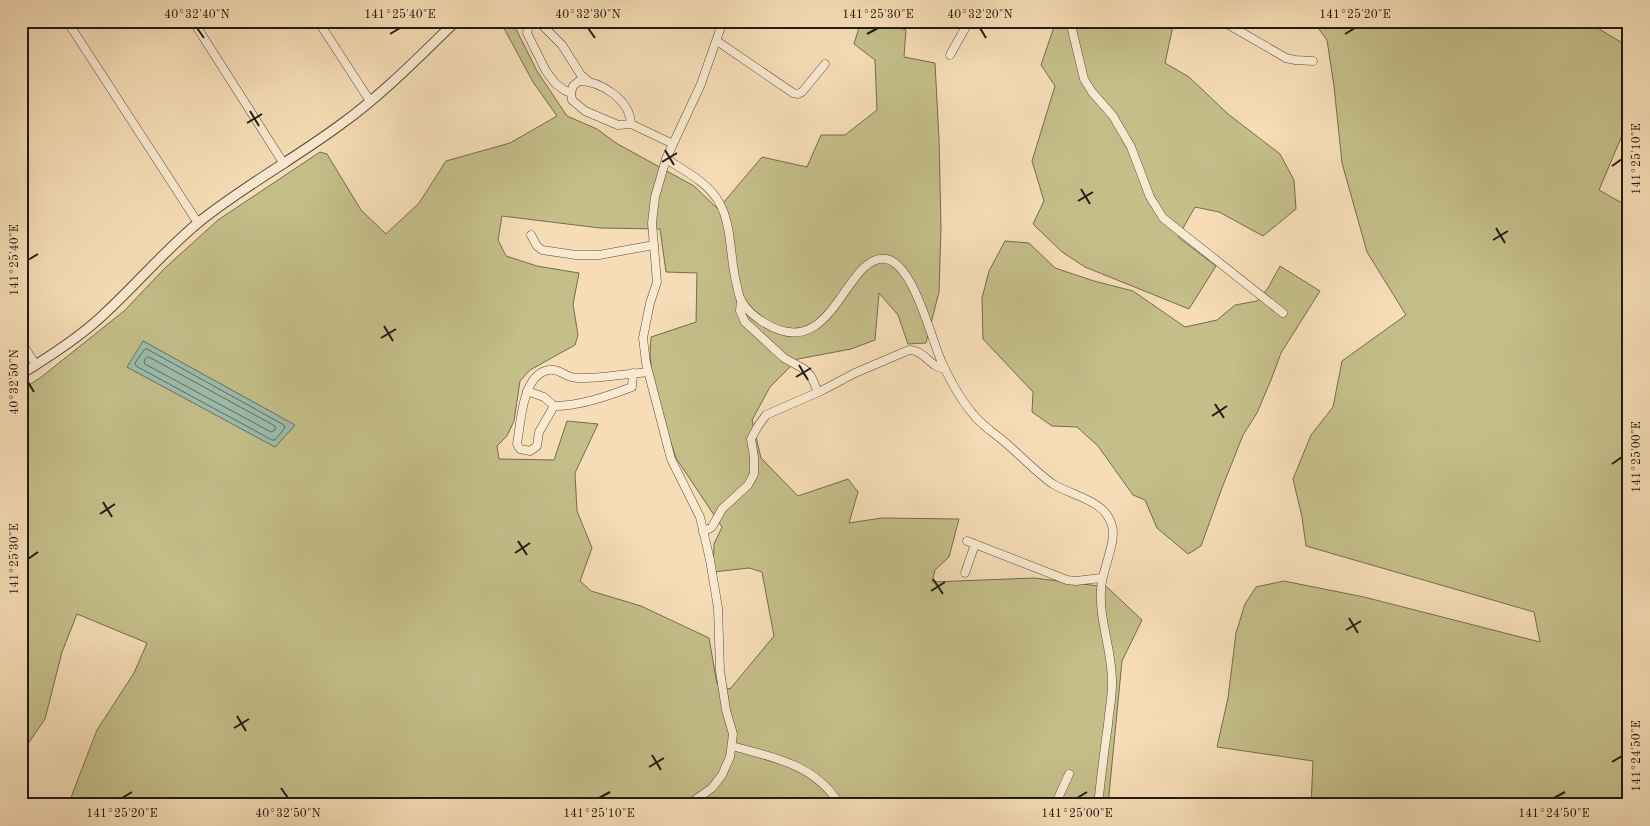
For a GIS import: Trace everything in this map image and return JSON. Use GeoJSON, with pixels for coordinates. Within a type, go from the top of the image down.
{"type":"FeatureCollection","features":[{"type":"Feature","properties":{"kind":"street"},"geometry":{"type":"LineString","coordinates":[[67,21],[198,223]]}},
{"type":"Feature","properties":{"kind":"street"},"geometry":{"type":"LineString","coordinates":[[193,21],[284,164]]}},
{"type":"Feature","properties":{"kind":"street"},"geometry":{"type":"LineString","coordinates":[[318,21],[370,101]]}},
{"type":"Feature","properties":{"kind":"street"},"geometry":{"type":"LineString","coordinates":[[21,374],[60,350],[100,318],[198,223],[228,199],[284,164],[342,124],[411,65],[456,21]]}},
{"type":"Feature","properties":{"kind":"street"},"geometry":{"type":"LineString","coordinates":[[688,805],[712,788],[717,781],[730,757],[733,734],[726,710],[720,671],[718,608],[700,517],[671,458],[648,372],[644,338],[650,303],[657,282],[652,223],[654,197],[666,159],[701,84],[724,21]]}},
{"type":"Feature","properties":{"kind":"street"},"geometry":{"type":"LineString","coordinates":[[950,55],[969,21]]}},
{"type":"Feature","properties":{"kind":"street"},"geometry":{"type":"LineString","coordinates":[[1070,21],[1084,79],[1092,92],[1113,116],[1131,147],[1150,197],[1163,218],[1283,314]]}},
{"type":"Feature","properties":{"kind":"street"},"geometry":{"type":"LineString","coordinates":[[1222,21],[1286,58],[1313,61]]}},
{"type":"Feature","properties":{"kind":"street"},"geometry":{"type":"LineString","coordinates":[[571,93],[555,83],[546,72],[527,33],[529,25],[535,22],[540,23],[562,45],[581,75],[588,81]]}},
{"type":"Feature","properties":{"kind":"street"},"geometry":{"type":"LineString","coordinates":[[717,41],[798,94],[802,92],[825,64]]}},
{"type":"Feature","properties":{"kind":"street"},"geometry":{"type":"LineString","coordinates":[[632,124],[631,114],[617,97],[602,86],[588,81],[578,81],[573,86],[572,100],[585,111],[618,125],[632,124],[673,144]]}},
{"type":"Feature","properties":{"kind":"street"},"geometry":{"type":"LineString","coordinates":[[666,159],[709,188],[720,203],[725,217],[735,278],[741,300],[740,311],[745,322],[751,330],[769,343],[784,358],[804,369],[811,376],[818,392]]}},
{"type":"Feature","properties":{"kind":"street"},"geometry":{"type":"LineString","coordinates":[[531,235],[537,246],[542,250],[576,255],[599,255],[654,245]]}},
{"type":"Feature","properties":{"kind":"street"},"geometry":{"type":"LineString","coordinates":[[741,300],[765,324],[785,332],[797,333],[813,328],[834,310],[860,270],[871,261],[886,259],[896,264],[905,272],[917,296],[945,370],[973,416],[1052,484],[1092,502],[1106,513],[1113,527],[1112,542],[1102,578],[1101,605],[1111,657],[1112,684],[1098,805]]}},
{"type":"Feature","properties":{"kind":"street"},"geometry":{"type":"LineString","coordinates":[[21,342],[36,365]]}},
{"type":"Feature","properties":{"kind":"street"},"geometry":{"type":"LineString","coordinates":[[703,532],[712,527],[722,509],[748,485],[754,474],[751,439],[766,415],[909,350],[920,352],[938,369],[945,370]]}},
{"type":"Feature","properties":{"kind":"street"},"geometry":{"type":"LineString","coordinates":[[554,406],[539,432],[537,446],[530,451],[520,449],[517,444],[527,391],[537,376],[550,370],[559,371],[572,378],[648,372]]}},
{"type":"Feature","properties":{"kind":"street"},"geometry":{"type":"LineString","coordinates":[[527,391],[544,397],[554,406],[565,406],[613,394],[632,387],[633,373]]}},
{"type":"Feature","properties":{"kind":"street"},"geometry":{"type":"LineString","coordinates":[[965,573],[971,542],[1067,580],[1076,581],[1102,578]]}},
{"type":"Feature","properties":{"kind":"street"},"geometry":{"type":"LineString","coordinates":[[732,746],[800,766],[833,792],[840,805]]}},
{"type":"Feature","properties":{"kind":"street"},"geometry":{"type":"LineString","coordinates":[[1055,805],[1069,774]]}},
{"type":"Feature","properties":{"kind":"shaded area"},"geometry":{"type":"Polygon","coordinates":[[[500,21],[512,21],[537,71],[567,116],[597,129],[616,143],[694,186],[718,209],[762,157],[807,167],[821,135],[845,135],[877,110],[875,60],[854,44],[861,21],[880,21],[906,30],[904,57],[935,63],[941,227],[939,292],[926,343],[908,344],[898,315],[879,293],[875,340],[851,349],[798,359],[770,387],[752,420],[761,458],[798,496],[848,479],[858,492],[849,523],[882,518],[959,519],[949,557],[935,570],[932,582],[1034,578],[1107,587],[1142,620],[1122,661],[1108,805],[68,805],[97,730],[134,673],[147,643],[77,614],[62,652],[45,719],[21,754],[21,390],[40,378],[124,311],[165,268],[218,220],[320,152],[327,154],[361,210],[386,234],[419,203],[446,161],[510,143],[557,116],[533,82],[500,21]],[[502,216],[498,240],[506,256],[537,266],[579,273],[573,304],[578,335],[575,345],[530,370],[520,381],[514,421],[507,436],[497,446],[499,459],[554,460],[567,421],[598,424],[575,473],[577,511],[592,548],[580,581],[591,591],[641,606],[709,638],[717,684],[730,689],[774,636],[762,572],[749,568],[713,572],[714,544],[722,527],[676,458],[654,392],[650,355],[651,337],[696,322],[697,273],[666,272],[660,229],[600,228],[502,216]],[[143,341],[127,367],[275,447],[295,425],[143,341]]]}},
{"type":"Feature","properties":{"kind":"shaded area"},"geometry":{"type":"Polygon","coordinates":[[[1056,21],[1174,21],[1165,63],[1189,77],[1228,114],[1280,154],[1294,180],[1296,209],[1263,236],[1219,212],[1195,207],[1178,237],[1216,266],[1189,309],[1085,267],[1062,252],[1033,224],[1044,201],[1032,161],[1055,86],[1041,65],[1056,21]]]}},
{"type":"Feature","properties":{"kind":"shaded area"},"geometry":{"type":"Polygon","coordinates":[[[1313,21],[1586,21],[1629,47],[1629,119],[1599,190],[1629,207],[1629,805],[1311,805],[1313,761],[1217,747],[1228,698],[1236,633],[1245,604],[1256,587],[1284,581],[1364,597],[1540,642],[1534,612],[1306,546],[1302,517],[1293,479],[1311,435],[1333,407],[1342,361],[1406,315],[1367,252],[1342,163],[1327,40],[1313,21]]]}},
{"type":"Feature","properties":{"kind":"shaded area"},"geometry":{"type":"Polygon","coordinates":[[[1005,241],[1029,243],[1055,268],[1133,291],[1185,327],[1217,320],[1235,305],[1257,301],[1268,288],[1280,266],[1320,291],[1281,353],[1257,413],[1243,435],[1201,546],[1188,554],[1157,528],[1145,500],[1133,495],[1098,446],[1077,427],[1052,426],[1032,412],[1033,392],[983,339],[982,298],[989,271],[1005,241]]]}},
{"type":"Feature","properties":{"kind":"water"},"geometry":{"type":"Polygon","coordinates":[[[143,341],[295,425],[275,447],[127,367],[143,341]]]}}]}
